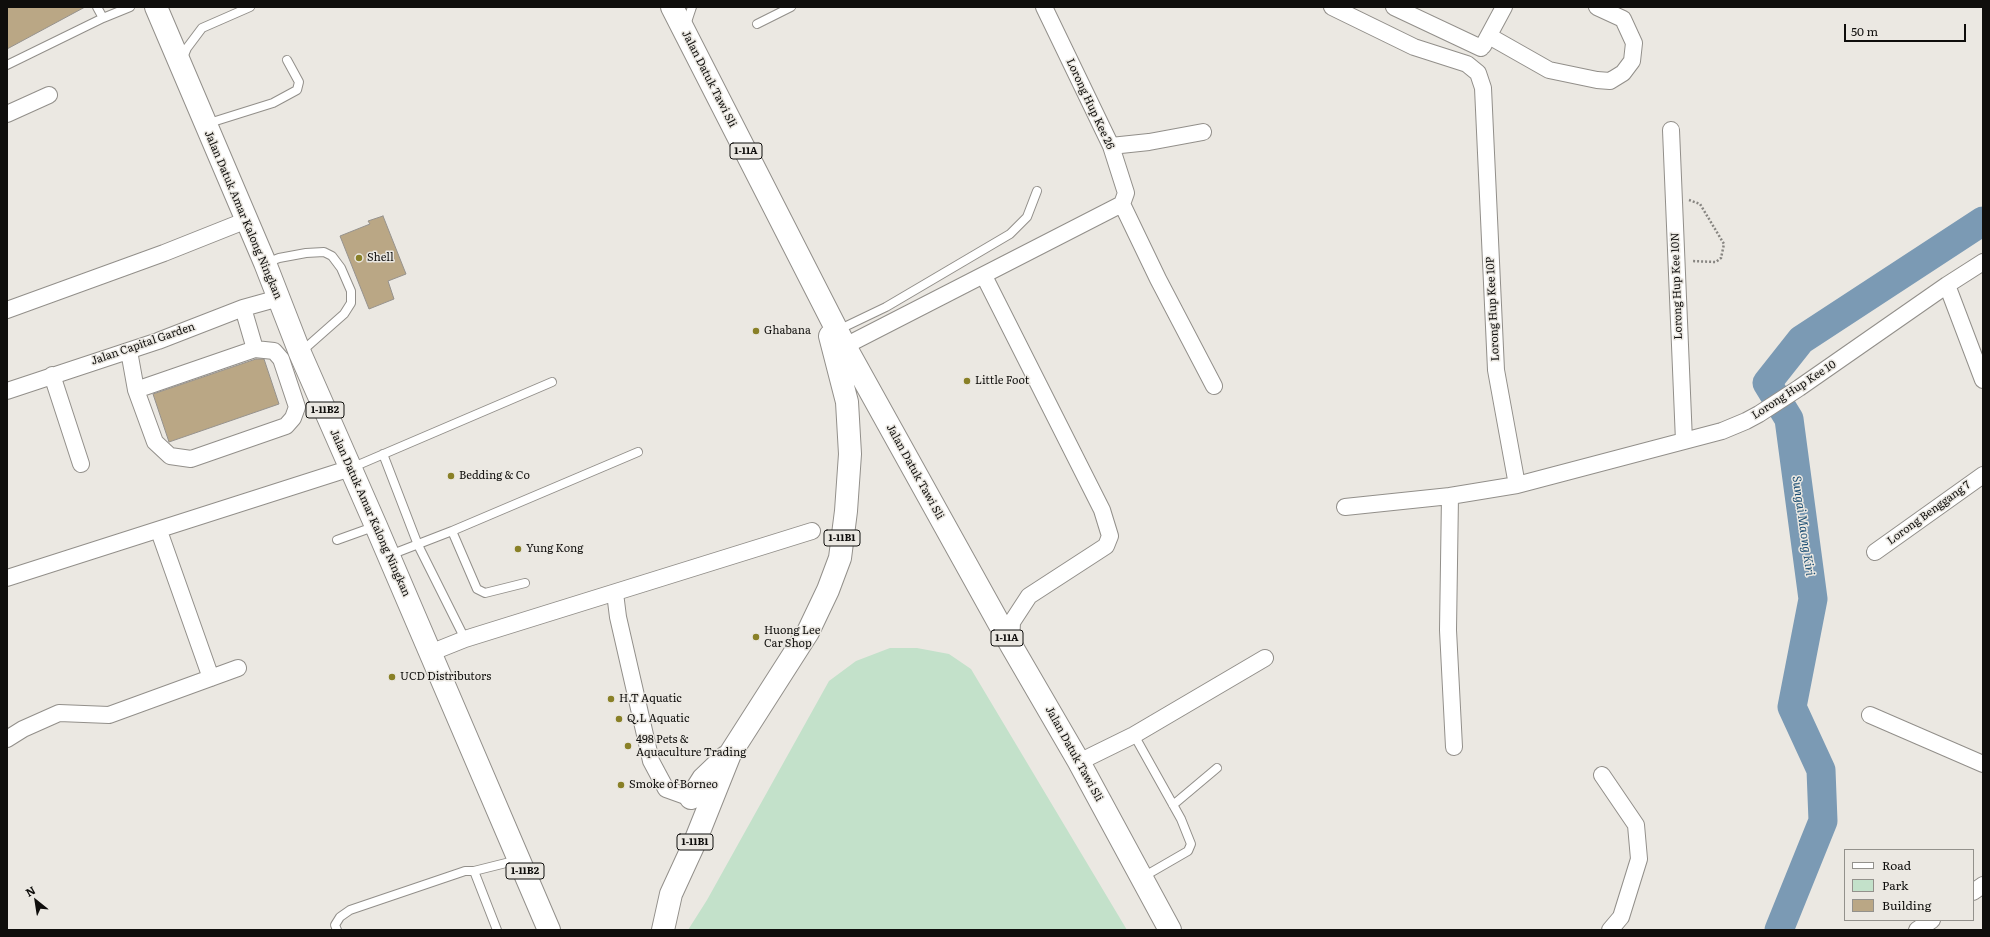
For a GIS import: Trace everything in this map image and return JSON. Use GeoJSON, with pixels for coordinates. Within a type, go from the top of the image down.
{"type":"FeatureCollection","features":[{"type":"Feature","properties":{"kind":"highway","name":"Jalan Datuk Amar Kalong Ningkan"},"geometry":{"type":"LineString","coordinates":[[156,7],[265,263],[300,354],[351,468],[549,930]]}},
{"type":"Feature","properties":{"kind":"highway","name":"Jalan Datuk Tawi Sli"},"geometry":{"type":"LineString","coordinates":[[672,7],[841,338],[1011,645],[1080,762],[1170,930]]}},
{"type":"Feature","properties":{"kind":"highway","name":"1-11B1"},"geometry":{"type":"LineString","coordinates":[[663,930],[671,894],[694,844],[730,754],[808,632],[828,590],[840,558],[846,511],[850,454],[847,402],[819,296]]}},
{"type":"Feature","properties":{"kind":"highway"},"geometry":{"type":"LineString","coordinates":[[691,798],[703,779],[730,754]]}},
{"type":"Feature","properties":{"kind":"street","name":"Lorong Hup Kee 26"},"geometry":{"type":"LineString","coordinates":[[1044,7],[1111,146],[1126,193],[1122,204]]}},
{"type":"Feature","properties":{"kind":"street"},"geometry":{"type":"LineString","coordinates":[[1332,7],[1414,48],[1455,60],[1471,67],[1504,7]]}},
{"type":"Feature","properties":{"kind":"street"},"geometry":{"type":"LineString","coordinates":[[1394,7],[1485,42],[1549,70],[1597,80],[1610,81],[1623,73],[1632,61],[1634,43],[1622,19],[1597,7]]}},
{"type":"Feature","properties":{"kind":"street","name":"Lorong Hup Kee 10P"},"geometry":{"type":"LineString","coordinates":[[1471,67],[1478,73],[1483,88],[1496,370],[1517,485]]}},
{"type":"Feature","properties":{"kind":"street"},"geometry":{"type":"LineString","coordinates":[[7,114],[48,94]]}},
{"type":"Feature","properties":{"kind":"street","name":"Lorong Hup Kee 10N"},"geometry":{"type":"LineString","coordinates":[[1671,130],[1684,441]]}},
{"type":"Feature","properties":{"kind":"street"},"geometry":{"type":"LineString","coordinates":[[1111,146],[1136,144],[1203,132]]}},
{"type":"Feature","properties":{"kind":"street"},"geometry":{"type":"LineString","coordinates":[[841,338],[984,276],[1122,204],[1158,279],[1214,386]]}},
{"type":"Feature","properties":{"kind":"street"},"geometry":{"type":"LineString","coordinates":[[7,310],[164,253],[247,220]]}},
{"type":"Feature","properties":{"kind":"street","name":"Lorong Hup Kee 10"},"geometry":{"type":"LineString","coordinates":[[1517,485],[1722,431],[1759,414],[1983,262]]}},
{"type":"Feature","properties":{"kind":"street"},"geometry":{"type":"LineString","coordinates":[[984,276],[1102,510],[1110,536],[1106,546],[1029,596],[1012,622],[1011,645]]}},
{"type":"Feature","properties":{"kind":"street"},"geometry":{"type":"LineString","coordinates":[[1947,285],[1983,380]]}},
{"type":"Feature","properties":{"kind":"street","name":"Jalan Capital Garden"},"geometry":{"type":"LineString","coordinates":[[7,391],[129,351],[243,308],[279,298]]}},
{"type":"Feature","properties":{"kind":"street"},"geometry":{"type":"LineString","coordinates":[[243,308],[255,349]]}},
{"type":"Feature","properties":{"kind":"street"},"geometry":{"type":"LineString","coordinates":[[129,351],[136,390],[155,442],[170,456],[190,460],[286,426],[293,418],[297,407],[281,358],[274,351],[255,349],[136,390]]}},
{"type":"Feature","properties":{"kind":"street"},"geometry":{"type":"LineString","coordinates":[[52,375],[81,464]]}},
{"type":"Feature","properties":{"kind":"street"},"geometry":{"type":"LineString","coordinates":[[7,578],[351,468]]}},
{"type":"Feature","properties":{"kind":"street","name":"Lorong Benggang 7"},"geometry":{"type":"LineString","coordinates":[[1875,552],[1983,475]]}},
{"type":"Feature","properties":{"kind":"street"},"geometry":{"type":"LineString","coordinates":[[1345,508],[1450,496],[1517,485]]}},
{"type":"Feature","properties":{"kind":"street"},"geometry":{"type":"LineString","coordinates":[[1450,496],[1448,630],[1454,747]]}},
{"type":"Feature","properties":{"kind":"street"},"geometry":{"type":"LineString","coordinates":[[159,530],[211,678]]}},
{"type":"Feature","properties":{"kind":"street"},"geometry":{"type":"LineString","coordinates":[[430,653],[465,639],[615,594],[812,531]]}},
{"type":"Feature","properties":{"kind":"street"},"geometry":{"type":"LineString","coordinates":[[615,594],[618,617],[651,761],[666,788],[691,798]]}},
{"type":"Feature","properties":{"kind":"street"},"geometry":{"type":"LineString","coordinates":[[1080,762],[1134,735],[1265,658]]}},
{"type":"Feature","properties":{"kind":"street"},"geometry":{"type":"LineString","coordinates":[[7,739],[23,729],[59,713],[109,715],[238,668]]}},
{"type":"Feature","properties":{"kind":"street"},"geometry":{"type":"LineString","coordinates":[[1870,715],[1983,764]]}},
{"type":"Feature","properties":{"kind":"street"},"geometry":{"type":"LineString","coordinates":[[1602,775],[1636,825],[1639,859],[1621,916],[1610,930]]}},
{"type":"Feature","properties":{"kind":"street"},"geometry":{"type":"LineString","coordinates":[[1974,891],[1983,885]]}},
{"type":"Feature","properties":{"kind":"street"},"geometry":{"type":"LineString","coordinates":[[1917,930],[1930,921]]}},
{"type":"Feature","properties":{"kind":"lane"},"geometry":{"type":"LineString","coordinates":[[97,7],[103,18]]}},
{"type":"Feature","properties":{"kind":"lane"},"geometry":{"type":"LineString","coordinates":[[7,66],[103,18],[130,7]]}},
{"type":"Feature","properties":{"kind":"lane"},"geometry":{"type":"LineString","coordinates":[[181,64],[187,48],[202,28],[250,7]]}},
{"type":"Feature","properties":{"kind":"lane"},"geometry":{"type":"LineString","coordinates":[[684,31],[692,7]]}},
{"type":"Feature","properties":{"kind":"lane"},"geometry":{"type":"LineString","coordinates":[[757,24],[791,7]]}},
{"type":"Feature","properties":{"kind":"lane"},"geometry":{"type":"LineString","coordinates":[[205,124],[274,103],[297,90],[299,82],[287,60]]}},
{"type":"Feature","properties":{"kind":"lane"},"geometry":{"type":"LineString","coordinates":[[841,338],[886,307],[1010,234],[1027,217],[1037,191]]}},
{"type":"Feature","properties":{"kind":"lane"},"geometry":{"type":"LineString","coordinates":[[265,263],[279,258],[306,253],[324,252],[332,256],[341,268],[351,291],[351,303],[344,314],[300,354]]}},
{"type":"Feature","properties":{"kind":"lane"},"geometry":{"type":"LineString","coordinates":[[351,468],[552,382]]}},
{"type":"Feature","properties":{"kind":"lane"},"geometry":{"type":"LineString","coordinates":[[389,556],[452,531],[638,452]]}},
{"type":"Feature","properties":{"kind":"lane"},"geometry":{"type":"LineString","coordinates":[[384,454],[418,545],[465,639]]}},
{"type":"Feature","properties":{"kind":"lane"},"geometry":{"type":"LineString","coordinates":[[337,540],[376,526]]}},
{"type":"Feature","properties":{"kind":"lane"},"geometry":{"type":"LineString","coordinates":[[452,531],[477,589],[485,593],[525,583]]}},
{"type":"Feature","properties":{"kind":"lane"},"geometry":{"type":"LineString","coordinates":[[1134,735],[1190,836],[1191,844],[1188,851],[1142,878]]}},
{"type":"Feature","properties":{"kind":"lane"},"geometry":{"type":"LineString","coordinates":[[1173,805],[1216,768]]}},
{"type":"Feature","properties":{"kind":"lane"},"geometry":{"type":"LineString","coordinates":[[337,930],[335,925],[340,917],[350,910],[465,870],[474,871],[520,860]]}},
{"type":"Feature","properties":{"kind":"lane"},"geometry":{"type":"LineString","coordinates":[[474,871],[497,930]]}},
{"type":"Feature","properties":{"kind":"path"},"geometry":{"type":"LineString","coordinates":[[1673,194],[1700,204],[1724,244],[1721,258],[1716,262],[1676,260]]}},
{"type":"Feature","properties":{"kind":"green space"},"geometry":{"type":"Polygon","coordinates":[[[890,648],[917,648],[949,654],[971,669],[1127,930],[688,930],[707,900],[829,681],[856,661],[890,648]]]}},
{"type":"Feature","properties":{"kind":"building"},"geometry":{"type":"Polygon","coordinates":[[[7,7],[85,7],[7,49],[7,7]]]}},
{"type":"Feature","properties":{"kind":"building"},"geometry":{"type":"Polygon","coordinates":[[[383,216],[406,274],[388,281],[394,299],[369,309],[340,236],[370,224],[368,221],[383,216]]]}},
{"type":"Feature","properties":{"kind":"building"},"geometry":{"type":"Polygon","coordinates":[[[256,359],[264,359],[279,404],[169,442],[153,394],[256,359]]]}},
{"type":"Feature","properties":{"kind":"waterway","name":"Sungai Maong Kiri"},"geometry":{"type":"LineString","coordinates":[[1779,930],[1823,821],[1821,770],[1792,707],[1813,599],[1789,419],[1767,383],[1801,340],[1983,221]]}},
{"type":"Feature","properties":{"kind":"place","name":"Shell"},"geometry":{"type":"Point","coordinates":[359,258]}},
{"type":"Feature","properties":{"kind":"place","name":"Ghabana"},"geometry":{"type":"Point","coordinates":[756,331]}},
{"type":"Feature","properties":{"kind":"place","name":"Little Foot"},"geometry":{"type":"Point","coordinates":[967,381]}},
{"type":"Feature","properties":{"kind":"place","name":"Bedding & Co"},"geometry":{"type":"Point","coordinates":[451,476]}},
{"type":"Feature","properties":{"kind":"place","name":"Yung Kong"},"geometry":{"type":"Point","coordinates":[518,549]}},
{"type":"Feature","properties":{"kind":"place","name":"Huong Lee Car Shop"},"geometry":{"type":"Point","coordinates":[756,637]}},
{"type":"Feature","properties":{"kind":"place","name":"UCD Distributors"},"geometry":{"type":"Point","coordinates":[392,677]}},
{"type":"Feature","properties":{"kind":"place","name":"H.T Aquatic"},"geometry":{"type":"Point","coordinates":[611,699]}},
{"type":"Feature","properties":{"kind":"place","name":"Q.L Aquatic"},"geometry":{"type":"Point","coordinates":[619,719]}},
{"type":"Feature","properties":{"kind":"place","name":"498 Pets & Aquaculture Trading"},"geometry":{"type":"Point","coordinates":[628,746]}},
{"type":"Feature","properties":{"kind":"place","name":"Smoke of Borneo"},"geometry":{"type":"Point","coordinates":[621,785]}}]}
